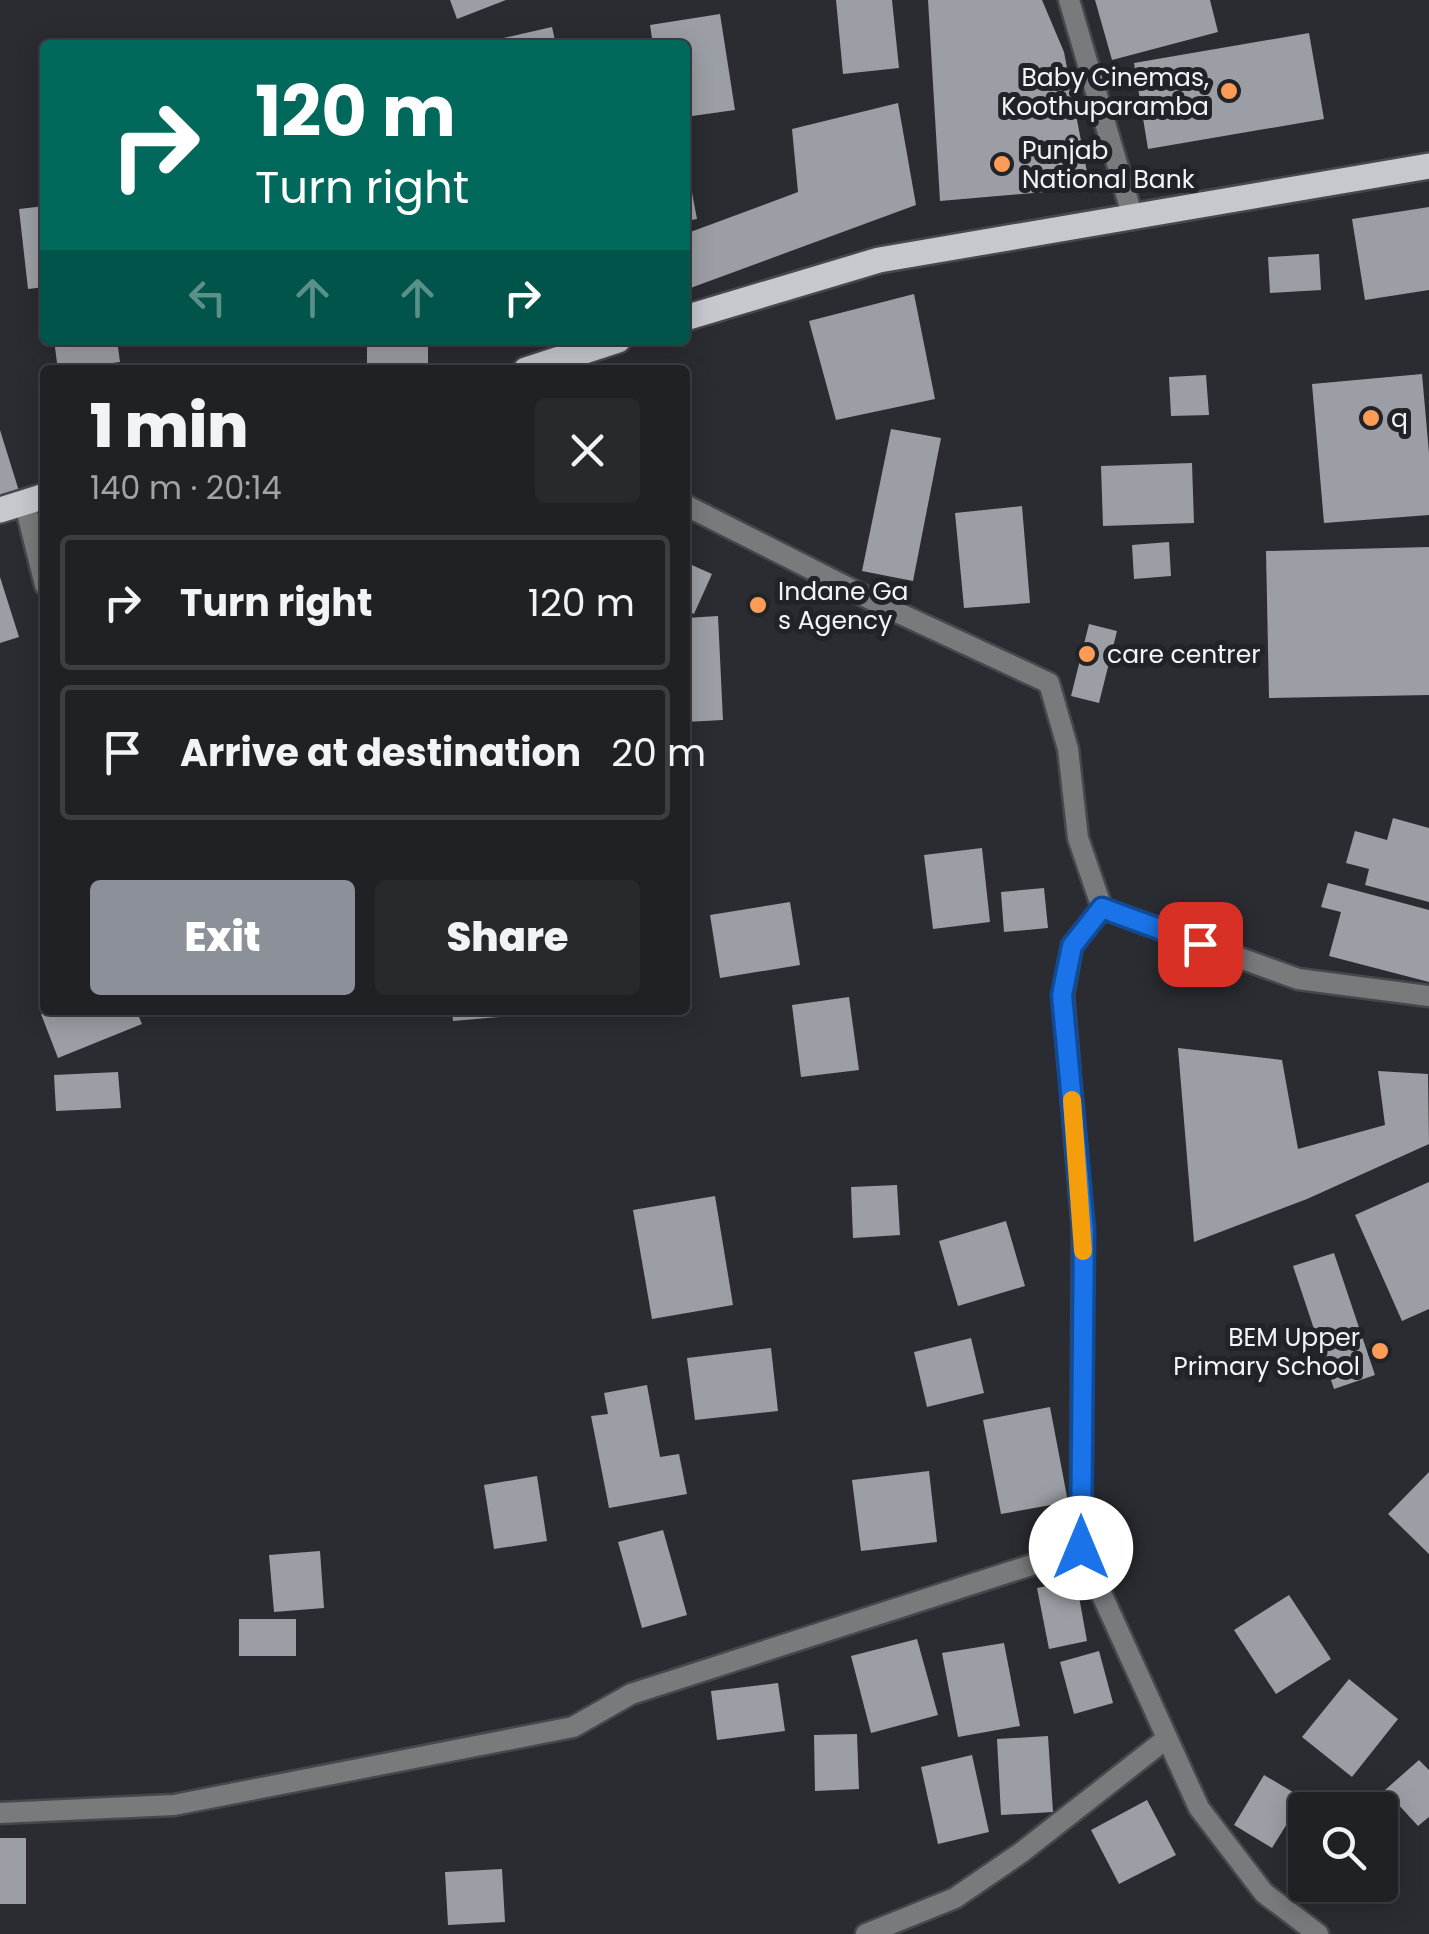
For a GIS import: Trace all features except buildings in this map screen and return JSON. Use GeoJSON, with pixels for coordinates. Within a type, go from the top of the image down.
{"type":"FeatureCollection","features":[{"type":"Feature","properties":{"kind":"main road"},"geometry":{"type":"LineString","coordinates":[[690,317],[879,260],[1429,166]]}},
{"type":"Feature","properties":{"kind":"main road"},"geometry":{"type":"LineString","coordinates":[[541,365],[603,345]]}},
{"type":"Feature","properties":{"kind":"street"},"geometry":{"type":"LineString","coordinates":[[1069,0],[1134,218]]}},
{"type":"Feature","properties":{"kind":"street"},"geometry":{"type":"LineString","coordinates":[[23,502],[40,566]]}},
{"type":"Feature","properties":{"kind":"street"},"geometry":{"type":"LineString","coordinates":[[690,508],[888,608],[1049,683],[1068,749],[1078,838],[1102,908]]}},
{"type":"Feature","properties":{"kind":"street"},"geometry":{"type":"LineString","coordinates":[[1102,908],[1298,979],[1429,996]]}},
{"type":"Feature","properties":{"kind":"street"},"geometry":{"type":"LineString","coordinates":[[1102,908],[1072,946],[1062,995],[1084,1230],[1081,1548],[1199,1808],[1264,1893],[1318,1934]]}},
{"type":"Feature","properties":{"kind":"street"},"geometry":{"type":"LineString","coordinates":[[0,1813],[174,1805],[573,1726],[630,1694],[1081,1548]]}},
{"type":"Feature","properties":{"kind":"street"},"geometry":{"type":"LineString","coordinates":[[866,1934],[955,1898],[1022,1852],[1166,1739]]}},
{"type":"Feature","properties":{"kind":"slow traffic"},"geometry":{"type":"LineString","coordinates":[[1072,1100],[1083,1251]]}},
{"type":"Feature","properties":{"kind":"place","name":"Baby Cinemas, Koothuparamba"},"geometry":{"type":"Point","coordinates":[1229,91]}},
{"type":"Feature","properties":{"kind":"place","name":"Punjab National Bank"},"geometry":{"type":"Point","coordinates":[1002,164]}},
{"type":"Feature","properties":{"kind":"place","name":"q"},"geometry":{"type":"Point","coordinates":[1371,418]}},
{"type":"Feature","properties":{"kind":"place","name":"Indane Ga s Agency"},"geometry":{"type":"Point","coordinates":[758,605]}},
{"type":"Feature","properties":{"kind":"place","name":"care centrer"},"geometry":{"type":"Point","coordinates":[1087,654]}},
{"type":"Feature","properties":{"kind":"place","name":"BEM Upper Primary School"},"geometry":{"type":"Point","coordinates":[1380,1351]}},
{"type":"Feature","properties":{"kind":"route"},"geometry":{"type":"LineString","coordinates":[[1081,1548],[1084,1230],[1062,995],[1072,946],[1102,908],[1200,944]]}}]}
